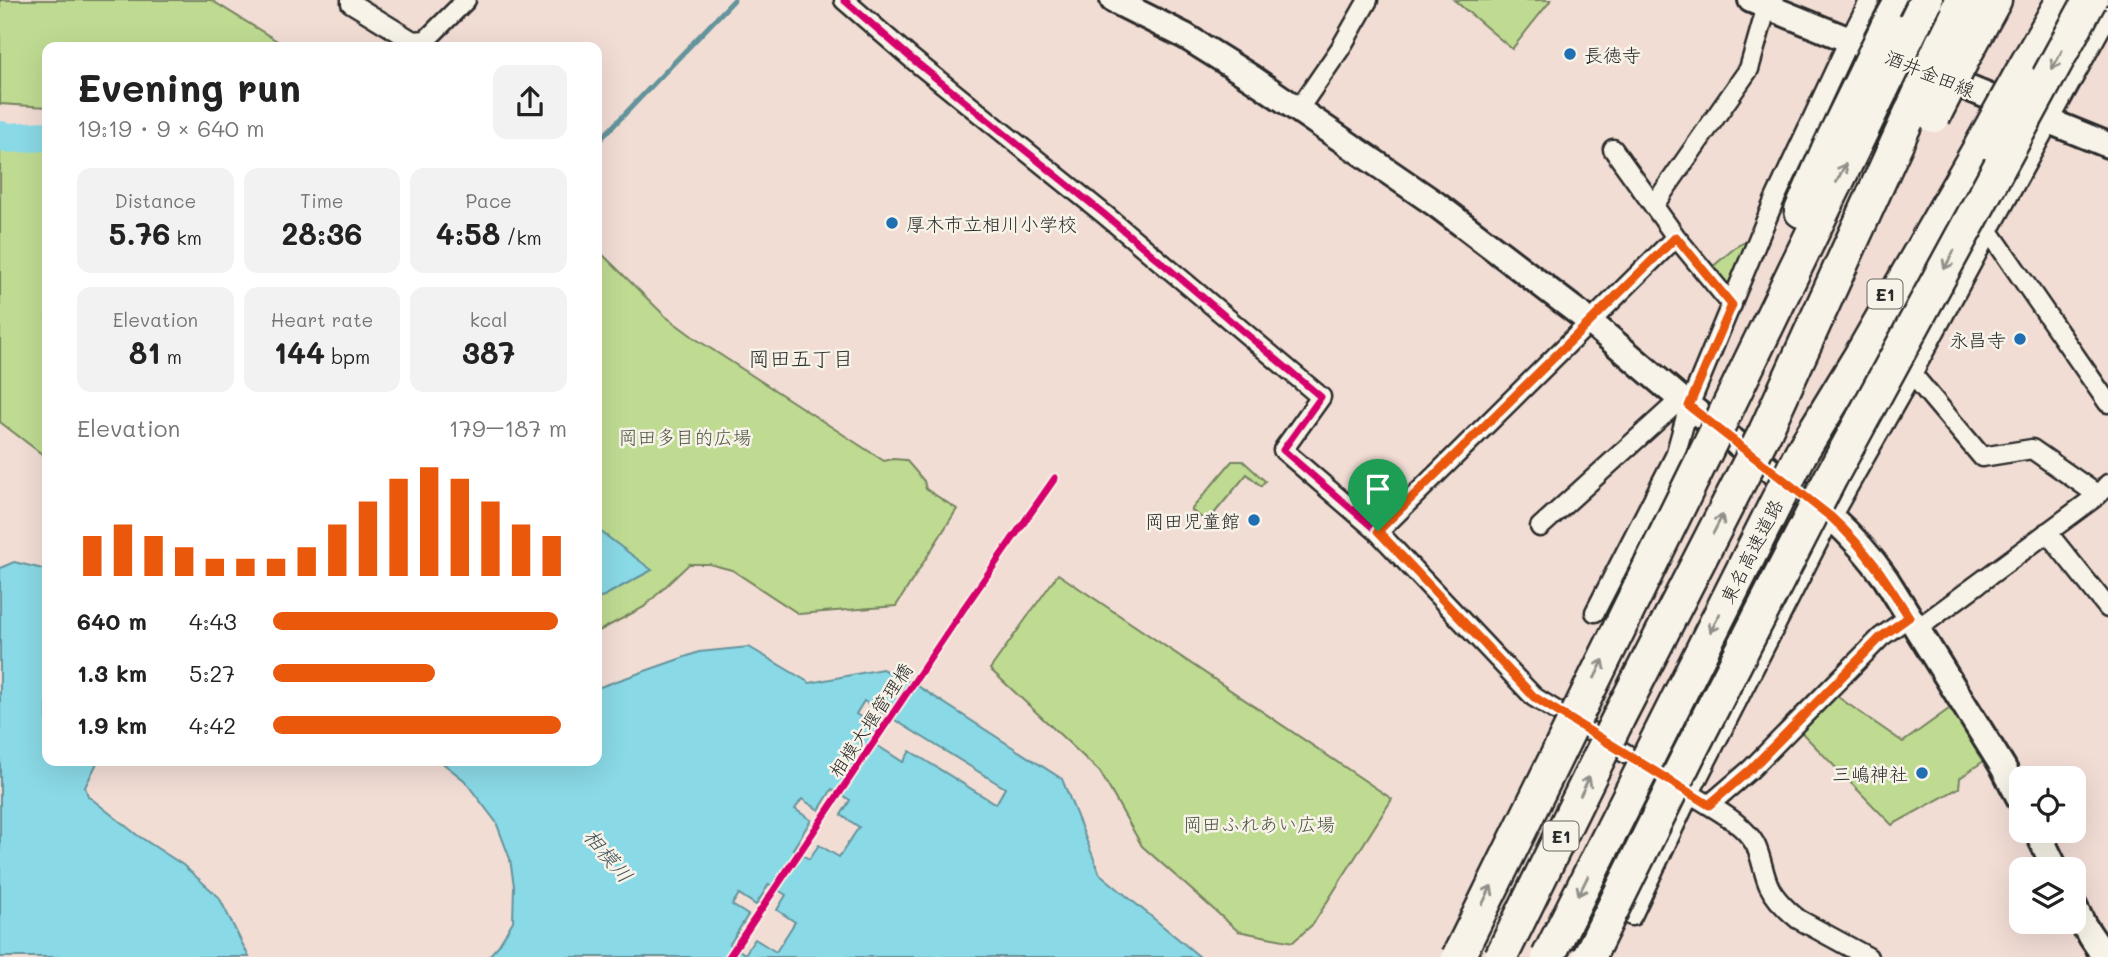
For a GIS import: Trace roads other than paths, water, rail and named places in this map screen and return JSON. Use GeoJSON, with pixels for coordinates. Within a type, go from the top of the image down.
{"type":"FeatureCollection","features":[{"type":"Feature","properties":{"kind":"highway"},"geometry":{"type":"LineString","coordinates":[[1877,73],[1887,27],[1902,0]]}},
{"type":"Feature","properties":{"kind":"highway"},"geometry":{"type":"LineString","coordinates":[[1458,957],[1692,481],[1704,405],[1877,73],[1926,0]]}},
{"type":"Feature","properties":{"kind":"highway"},"geometry":{"type":"LineString","coordinates":[[1954,48],[1961,0]]}},
{"type":"Feature","properties":{"kind":"highway","name":"E1"},"geometry":{"type":"LineString","coordinates":[[1502,957],[1954,48],[1995,0]]}},
{"type":"Feature","properties":{"kind":"highway","name":"東名高速道路"},"geometry":{"type":"LineString","coordinates":[[1548,957],[1801,453],[2012,74],[2042,0]]}},
{"type":"Feature","properties":{"kind":"highway"},"geometry":{"type":"LineString","coordinates":[[2012,74],[2063,0]]}},
{"type":"Feature","properties":{"kind":"highway"},"geometry":{"type":"LineString","coordinates":[[1588,957],[1831,477],[2090,0]]}},
{"type":"Feature","properties":{"kind":"street"},"geometry":{"type":"LineString","coordinates":[[351,0],[351,3],[413,41],[426,40],[466,0]]}},
{"type":"Feature","properties":{"kind":"street"},"geometry":{"type":"LineString","coordinates":[[844,0],[1321,397],[1283,450],[1378,531],[1534,697],[1731,820],[1750,838],[1760,855],[1769,886],[1788,911],[1868,957]]}},
{"type":"Feature","properties":{"kind":"street"},"geometry":{"type":"LineString","coordinates":[[1298,110],[1340,49],[1368,0]]}},
{"type":"Feature","properties":{"kind":"street"},"geometry":{"type":"LineString","coordinates":[[1595,612],[1704,405],[1732,305],[1774,201],[1870,0]]}},
{"type":"Feature","properties":{"kind":"street"},"geometry":{"type":"LineString","coordinates":[[1123,2],[1185,36],[1252,78],[1437,205],[1704,405],[1831,517],[1872,560],[2009,778]]}},
{"type":"Feature","properties":{"kind":"street"},"geometry":{"type":"LineString","coordinates":[[1654,205],[1749,69],[1759,3]]}},
{"type":"Feature","properties":{"kind":"street","name":"酒井金田線"},"geometry":{"type":"LineString","coordinates":[[1759,3],[2108,145]]}},
{"type":"Feature","properties":{"kind":"street"},"geometry":{"type":"LineString","coordinates":[[1632,916],[1690,793],[1831,517],[2108,15]]}},
{"type":"Feature","properties":{"kind":"street"},"geometry":{"type":"LineString","coordinates":[[1613,149],[1676,237],[1732,305]]}},
{"type":"Feature","properties":{"kind":"street"},"geometry":{"type":"LineString","coordinates":[[1989,231],[2108,403]]}},
{"type":"Feature","properties":{"kind":"street"},"geometry":{"type":"LineString","coordinates":[[1378,531],[1676,237]]}},
{"type":"Feature","properties":{"kind":"street"},"geometry":{"type":"LineString","coordinates":[[1709,805],[1751,769],[1881,637],[1913,623],[2047,532],[2103,490],[2032,449],[1982,457],[1912,374]]}},
{"type":"Feature","properties":{"kind":"street"},"geometry":{"type":"LineString","coordinates":[[1540,527],[1704,405]]}},
{"type":"Feature","properties":{"kind":"street"},"geometry":{"type":"LineString","coordinates":[[2047,532],[2108,608]]}},
{"type":"Feature","properties":{"kind":"street"},"geometry":{"type":"LineString","coordinates":[[2086,926],[2105,957]]}},
{"type":"Feature","properties":{"kind":"water"},"geometry":{"type":"Polygon","coordinates":[[[602,533],[652,570],[602,597],[602,533]]]}},
{"type":"Feature","properties":{"kind":"water"},"geometry":{"type":"Polygon","coordinates":[[[14,562],[42,569],[42,766],[96,766],[85,787],[88,796],[137,835],[183,865],[219,897],[249,957],[0,957],[0,568],[14,562]]]}},
{"type":"Feature","properties":{"kind":"water","name":"相模川"},"geometry":{"type":"Polygon","coordinates":[[[749,647],[810,683],[882,669],[916,685],[1062,779],[1100,874],[1200,957],[488,957],[499,945],[513,921],[514,886],[510,859],[496,822],[464,780],[446,766],[602,766],[602,686],[699,652],[749,647]],[[864,701],[856,714],[882,731],[875,744],[903,762],[910,751],[996,804],[1005,788],[864,701]],[[832,789],[819,810],[802,799],[795,809],[811,820],[793,849],[809,859],[819,845],[839,857],[859,827],[841,815],[850,800],[832,789]],[[769,884],[756,905],[739,894],[732,905],[748,915],[730,944],[745,954],[755,939],[776,952],[795,922],[777,910],[786,895],[769,884]]]}},
{"type":"Feature","properties":{"kind":"waterway"},"geometry":{"type":"LineString","coordinates":[[602,138],[734,0]]}},
{"type":"Feature","properties":{"kind":"waterway"},"geometry":{"type":"LineString","coordinates":[[0,136],[42,136]]}},
{"type":"Feature","properties":{"kind":"place","name":"長徳寺"},"geometry":{"type":"Point","coordinates":[1570,54]}},
{"type":"Feature","properties":{"kind":"place","name":"厚木市立相川小学校"},"geometry":{"type":"Point","coordinates":[892,223]}},
{"type":"Feature","properties":{"kind":"place","name":"永昌寺"},"geometry":{"type":"Point","coordinates":[2020,339]}},
{"type":"Feature","properties":{"kind":"place","name":"岡田児童館"},"geometry":{"type":"Point","coordinates":[1254,520]}},
{"type":"Feature","properties":{"kind":"place","name":"三嶋神社"},"geometry":{"type":"Point","coordinates":[1922,773]}},
{"type":"Feature","properties":{"kind":"district","name":"岡田五丁目"},"geometry":{"type":"Point","coordinates":[801,357]}},
{"type":"Feature","properties":{"kind":"park label","name":"岡田多目的広場"},"geometry":{"type":"Point","coordinates":[685,436]}},
{"type":"Feature","properties":{"kind":"park label","name":"岡田ふれあい広場"},"geometry":{"type":"Point","coordinates":[1259,823]}}]}
